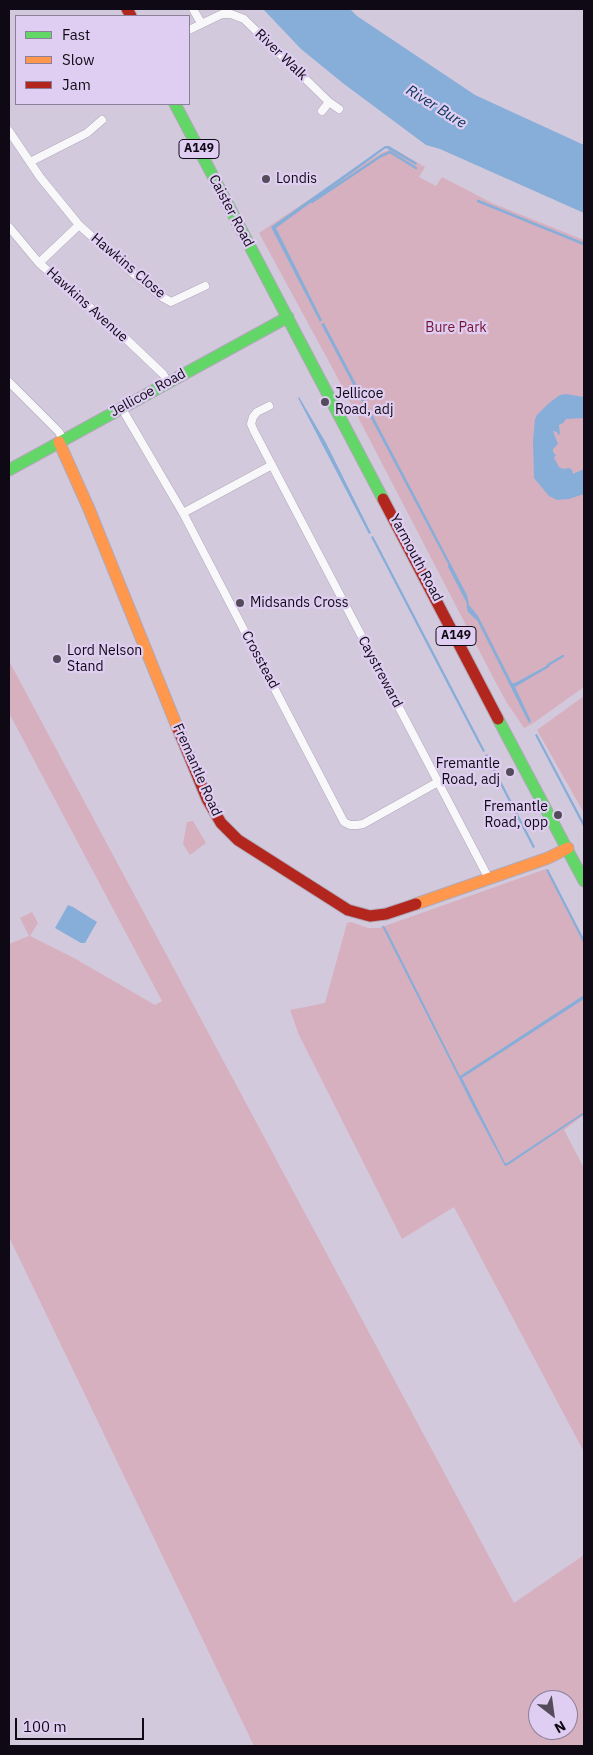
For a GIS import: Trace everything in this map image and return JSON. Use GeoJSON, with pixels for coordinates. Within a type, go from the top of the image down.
{"type":"FeatureCollection","features":[{"type":"Feature","properties":{"kind":"street"},"geometry":{"type":"LineString","coordinates":[[193,9],[201,23]]}},
{"type":"Feature","properties":{"kind":"street","name":"River Walk"},"geometry":{"type":"LineString","coordinates":[[190,29],[222,14],[231,14],[244,19],[329,102],[339,109]]}},
{"type":"Feature","properties":{"kind":"street"},"geometry":{"type":"LineString","coordinates":[[322,111],[329,102]]}},
{"type":"Feature","properties":{"kind":"street","name":"Caister Road"},"geometry":{"type":"LineString","coordinates":[[176,105],[288,317]]}},
{"type":"Feature","properties":{"kind":"street"},"geometry":{"type":"LineString","coordinates":[[30,162],[87,133],[102,120]]}},
{"type":"Feature","properties":{"kind":"street","name":"Hawkins Close"},"geometry":{"type":"LineString","coordinates":[[9,131],[45,184],[79,224],[130,271],[162,297],[171,302],[205,286]]}},
{"type":"Feature","properties":{"kind":"street","name":"Hawkins Close"},"geometry":{"type":"LineString","coordinates":[[39,263],[79,224]]}},
{"type":"Feature","properties":{"kind":"street","name":"Hawkins Avenue"},"geometry":{"type":"LineString","coordinates":[[9,227],[39,263],[122,335],[164,374],[168,382]]}},
{"type":"Feature","properties":{"kind":"street","name":"Jellicoe Road"},"geometry":{"type":"LineString","coordinates":[[9,470],[288,317]]}},
{"type":"Feature","properties":{"kind":"street","name":"Yarmouth Road"},"geometry":{"type":"LineString","coordinates":[[288,317],[584,880]]}},
{"type":"Feature","properties":{"kind":"street"},"geometry":{"type":"LineString","coordinates":[[9,382],[59,432],[61,441]]}},
{"type":"Feature","properties":{"kind":"street","name":"Caystreward"},"geometry":{"type":"LineString","coordinates":[[269,406],[258,412],[253,417],[251,424],[489,879]]}},
{"type":"Feature","properties":{"kind":"street","name":"Crosstead"},"geometry":{"type":"LineString","coordinates":[[121,408],[184,513],[344,822],[357,826],[363,824],[438,782]]}},
{"type":"Feature","properties":{"kind":"street","name":"Fremantle Road"},"geometry":{"type":"LineString","coordinates":[[61,441],[208,799],[221,824],[238,840],[346,909],[370,916],[386,914],[489,879],[548,858],[568,848]]}},
{"type":"Feature","properties":{"kind":"street"},"geometry":{"type":"LineString","coordinates":[[184,513],[272,466]]}},
{"type":"Feature","properties":{"kind":"green space","name":"Bure Park"},"geometry":{"type":"Polygon","coordinates":[[[391,149],[425,167],[419,177],[436,186],[442,177],[492,203],[584,240],[584,687],[524,728],[495,681],[334,371],[259,233],[361,165],[391,149]]]}},
{"type":"Feature","properties":{"kind":"green space"},"geometry":{"type":"Polygon","coordinates":[[[9,661],[514,1603],[584,1555],[584,1746],[254,1746],[9,1237],[9,944],[29,936],[20,918],[32,912],[38,923],[30,936],[74,958],[155,1005],[162,1001],[9,713],[9,661]]]}},
{"type":"Feature","properties":{"kind":"green space"},"geometry":{"type":"Polygon","coordinates":[[[584,696],[584,813],[537,730],[584,696]]]}},
{"type":"Feature","properties":{"kind":"green space"},"geometry":{"type":"Polygon","coordinates":[[[193,821],[206,843],[190,855],[183,844],[187,822],[193,821]]]}},
{"type":"Feature","properties":{"kind":"green space"},"geometry":{"type":"Polygon","coordinates":[[[546,869],[584,943],[584,1115],[564,1130],[584,1168],[584,1452],[454,1207],[402,1239],[299,1035],[290,1010],[325,1003],[347,923],[351,922],[368,928],[379,928],[546,869]]]}},
{"type":"Feature","properties":{"kind":"water","name":"River Bure"},"geometry":{"type":"Polygon","coordinates":[[[263,9],[350,9],[357,16],[475,95],[584,145],[584,213],[440,149],[426,145],[344,84],[301,49],[263,9]]]}},
{"type":"Feature","properties":{"kind":"water"},"geometry":{"type":"Polygon","coordinates":[[[385,146],[389,146],[417,163],[416,165],[386,148],[276,228],[322,320],[320,322],[271,227],[385,146]]]}},
{"type":"Feature","properties":{"kind":"water"},"geometry":{"type":"Polygon","coordinates":[[[324,323],[467,595],[469,605],[478,616],[512,683],[550,664],[549,667],[515,687],[531,721],[529,723],[477,620],[467,606],[465,596],[321,324],[324,323]]]}},
{"type":"Feature","properties":{"kind":"water"},"geometry":{"type":"Polygon","coordinates":[[[560,395],[584,397],[584,418],[566,419],[559,425],[560,434],[558,435],[557,432],[553,431],[558,444],[553,449],[556,455],[554,458],[559,467],[563,469],[569,468],[573,474],[584,469],[584,494],[569,499],[557,500],[549,496],[534,478],[533,441],[537,415],[560,395]]]}},
{"type":"Feature","properties":{"kind":"water"},"geometry":{"type":"Polygon","coordinates":[[[299,397],[326,443],[371,533],[369,534],[299,397]]]}},
{"type":"Feature","properties":{"kind":"water"},"geometry":{"type":"Polygon","coordinates":[[[373,536],[485,751],[483,752],[450,689],[371,537],[373,536]]]}},
{"type":"Feature","properties":{"kind":"water"},"geometry":{"type":"Polygon","coordinates":[[[537,734],[584,823],[584,828],[535,735],[537,734]]]}},
{"type":"Feature","properties":{"kind":"water"},"geometry":{"type":"Polygon","coordinates":[[[487,754],[535,847],[533,848],[485,755],[487,754]]]}},
{"type":"Feature","properties":{"kind":"water"},"geometry":{"type":"Polygon","coordinates":[[[548,869],[584,939],[584,944],[546,870],[548,869]]]}},
{"type":"Feature","properties":{"kind":"water"},"geometry":{"type":"Polygon","coordinates":[[[68,905],[97,922],[85,943],[81,943],[55,928],[68,905]]]}},
{"type":"Feature","properties":{"kind":"water"},"geometry":{"type":"Polygon","coordinates":[[[382,926],[387,931],[460,1076],[584,995],[584,999],[462,1078],[505,1163],[584,1112],[584,1114],[505,1166],[382,926]]]}},
{"type":"Feature","properties":{"kind":"waterway"},"geometry":{"type":"LineString","coordinates":[[312,202],[390,152],[416,168]]}},
{"type":"Feature","properties":{"kind":"waterway"},"geometry":{"type":"LineString","coordinates":[[478,201],[584,244]]}},
{"type":"Feature","properties":{"kind":"waterway"},"geometry":{"type":"LineString","coordinates":[[449,566],[466,599]]}},
{"type":"Feature","properties":{"kind":"waterway"},"geometry":{"type":"LineString","coordinates":[[468,607],[469,611],[476,618]]}},
{"type":"Feature","properties":{"kind":"waterway"},"geometry":{"type":"LineString","coordinates":[[548,665],[563,656]]}},
{"type":"Feature","properties":{"kind":"traffic: fast"},"geometry":{"type":"LineString","coordinates":[[176,105],[383,499]]}},
{"type":"Feature","properties":{"kind":"traffic: fast"},"geometry":{"type":"LineString","coordinates":[[9,470],[288,317]]}},
{"type":"Feature","properties":{"kind":"traffic: fast"},"geometry":{"type":"LineString","coordinates":[[498,719],[584,881]]}},
{"type":"Feature","properties":{"kind":"traffic: slow"},"geometry":{"type":"LineString","coordinates":[[59,442],[89,509],[178,729]]}},
{"type":"Feature","properties":{"kind":"traffic: slow"},"geometry":{"type":"LineString","coordinates":[[416,904],[548,858],[568,848]]}},
{"type":"Feature","properties":{"kind":"traffic: jam"},"geometry":{"type":"LineString","coordinates":[[127,9],[130,15]]}},
{"type":"Feature","properties":{"kind":"traffic: jam"},"geometry":{"type":"LineString","coordinates":[[383,499],[498,719]]}},
{"type":"Feature","properties":{"kind":"traffic: jam"},"geometry":{"type":"LineString","coordinates":[[178,729],[207,799],[221,823],[238,840],[348,910],[370,916],[386,914],[416,904]]}},
{"type":"Feature","properties":{"kind":"place","name":"Londis"},"geometry":{"type":"Point","coordinates":[266,179]}},
{"type":"Feature","properties":{"kind":"place","name":"Jellicoe Road, adj"},"geometry":{"type":"Point","coordinates":[325,402]}},
{"type":"Feature","properties":{"kind":"place","name":"Midsands Cross"},"geometry":{"type":"Point","coordinates":[240,603]}},
{"type":"Feature","properties":{"kind":"place","name":"Lord Nelson Stand"},"geometry":{"type":"Point","coordinates":[57,659]}},
{"type":"Feature","properties":{"kind":"place","name":"Fremantle Road, adj"},"geometry":{"type":"Point","coordinates":[510,772]}},
{"type":"Feature","properties":{"kind":"place","name":"Fremantle Road, opp"},"geometry":{"type":"Point","coordinates":[558,815]}}]}
